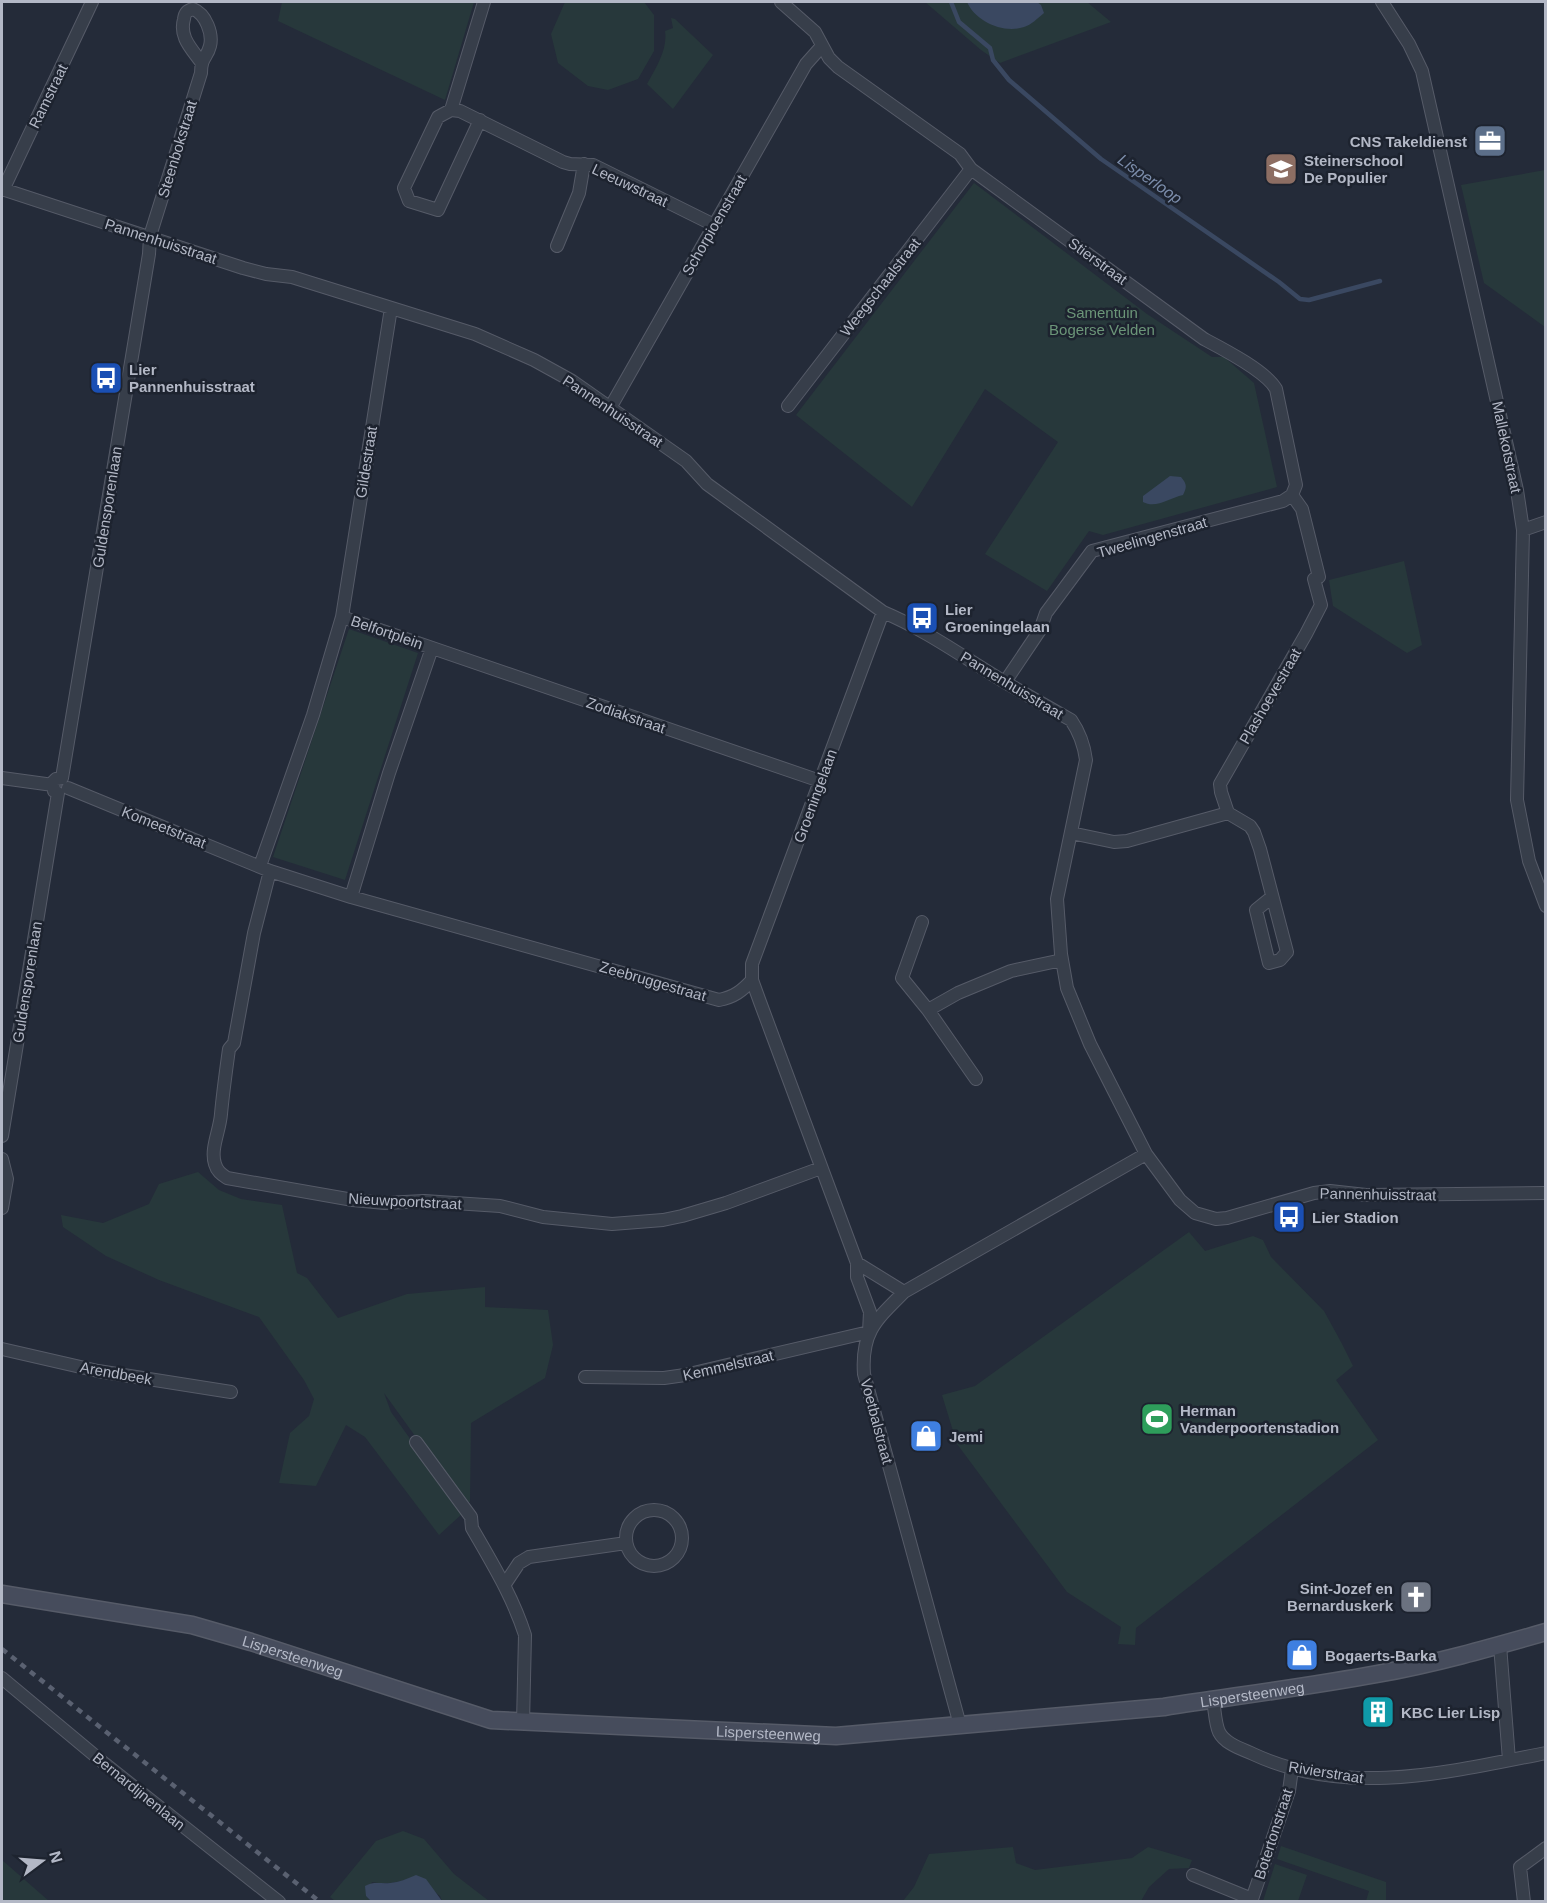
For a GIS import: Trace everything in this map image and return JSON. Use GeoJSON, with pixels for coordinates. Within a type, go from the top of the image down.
{"type":"FeatureCollection","features":[{"type":"Feature","properties":{"kind":"street","name":"Ramstraat"},"geometry":{"type":"LineString","coordinates":[[2,190],[92,2]]}},
{"type":"Feature","properties":{"kind":"street"},"geometry":{"type":"LineString","coordinates":[[480,120],[438,210],[409,201],[404,188],[438,117],[451,110],[484,2]]}},
{"type":"Feature","properties":{"kind":"street","name":"Stierstraat"},"geometry":{"type":"LineString","coordinates":[[781,2],[815,32],[829,58],[838,67],[960,154],[971,169],[1204,339],[1240,359],[1272,382],[1276,389],[1296,485],[1292,495]]}},
{"type":"Feature","properties":{"kind":"street","name":"Mallekotstraat"},"geometry":{"type":"LineString","coordinates":[[1382,2],[1409,44],[1422,71],[1507,445],[1523,530],[1517,800],[1529,861],[1545,906]]}},
{"type":"Feature","properties":{"kind":"street","name":"Schorpioenstraat"},"geometry":{"type":"LineString","coordinates":[[610,408],[806,64],[822,46]]}},
{"type":"Feature","properties":{"kind":"street","name":"Steenbokstraat"},"geometry":{"type":"LineString","coordinates":[[150,236],[201,73],[201,62]]}},
{"type":"Feature","properties":{"kind":"street","name":"Leeuwstraat"},"geometry":{"type":"LineString","coordinates":[[451,110],[460,111],[480,120],[563,162],[593,165],[714,225]]}},
{"type":"Feature","properties":{"kind":"street"},"geometry":{"type":"LineString","coordinates":[[557,246],[579,193],[584,164]]}},
{"type":"Feature","properties":{"kind":"street","name":"Weegschaalstraat"},"geometry":{"type":"LineString","coordinates":[[788,406],[971,169]]}},
{"type":"Feature","properties":{"kind":"street","name":"Pannenhuisstraat"},"geometry":{"type":"LineString","coordinates":[[2,190],[150,236],[243,268],[292,277],[475,334],[534,360],[572,381],[686,461],[707,484],[883,612],[906,622],[1071,720],[1081,736],[1086,760],[1057,899],[1062,960],[1067,988],[1127,1120],[1146,1154],[1180,1200],[1195,1213],[1216,1219],[1314,1193],[1330,1191],[1366,1195],[1545,1193]]}},
{"type":"Feature","properties":{"kind":"street","name":"Guldensporenlaan"},"geometry":{"type":"LineString","coordinates":[[2,1136],[146,276],[150,236]]}},
{"type":"Feature","properties":{"kind":"street","name":"Gildestraat"},"geometry":{"type":"LineString","coordinates":[[342,617],[391,308]]}},
{"type":"Feature","properties":{"kind":"street","name":"Plashoevestraat"},"geometry":{"type":"LineString","coordinates":[[1228,813],[1220,784],[1321,605],[1302,509],[1292,495]]}},
{"type":"Feature","properties":{"kind":"street","name":"Tweelingenstraat"},"geometry":{"type":"LineString","coordinates":[[1005,682],[1040,630],[1046,613],[1092,551],[1283,501],[1292,495]]}},
{"type":"Feature","properties":{"kind":"street"},"geometry":{"type":"LineString","coordinates":[[1523,530],[1545,522]]}},
{"type":"Feature","properties":{"kind":"street","name":"Groeningelaan"},"geometry":{"type":"LineString","coordinates":[[752,980],[752,964],[883,612]]}},
{"type":"Feature","properties":{"kind":"street","name":"Belfortplein"},"geometry":{"type":"LineString","coordinates":[[265,868],[342,617],[432,648],[389,772],[351,897]]}},
{"type":"Feature","properties":{"kind":"street","name":"Zodiakstraat"},"geometry":{"type":"LineString","coordinates":[[432,648],[820,782]]}},
{"type":"Feature","properties":{"kind":"street","name":"Komeetstraat"},"geometry":{"type":"LineString","coordinates":[[2,778],[60,786],[265,868]]}},
{"type":"Feature","properties":{"kind":"street"},"geometry":{"type":"LineString","coordinates":[[1071,833],[1114,842],[1127,841],[1228,813],[1250,826],[1254,832],[1272,897],[1287,952],[1280,960],[1269,963],[1256,910],[1272,897]]}},
{"type":"Feature","properties":{"kind":"street","name":"Zeebruggestraat"},"geometry":{"type":"LineString","coordinates":[[265,868],[351,897],[719,1000],[731,998],[740,993],[752,980]]}},
{"type":"Feature","properties":{"kind":"street","name":"Nieuwpoortstraat"},"geometry":{"type":"LineString","coordinates":[[265,868],[238,1027],[234,1043],[229,1050],[214,1153],[214,1163],[219,1173],[227,1178],[352,1200],[385,1203],[424,1201],[500,1206],[543,1218],[612,1224],[663,1220],[682,1216],[726,1203],[821,1168]]}},
{"type":"Feature","properties":{"kind":"street"},"geometry":{"type":"LineString","coordinates":[[922,922],[902,978],[928,1010],[976,1079]]}},
{"type":"Feature","properties":{"kind":"street"},"geometry":{"type":"LineString","coordinates":[[928,1010],[958,993],[1011,971],[1062,960]]}},
{"type":"Feature","properties":{"kind":"street"},"geometry":{"type":"LineString","coordinates":[[752,980],[857,1263],[858,1277],[870,1312],[869,1332]]}},
{"type":"Feature","properties":{"kind":"street","name":"Voetbalstraat"},"geometry":{"type":"LineString","coordinates":[[960,1725],[864,1374],[863,1349],[869,1332],[884,1311],[904,1292],[1146,1154]]}},
{"type":"Feature","properties":{"kind":"street"},"geometry":{"type":"LineString","coordinates":[[2,1159],[7,1179],[2,1208]]}},
{"type":"Feature","properties":{"kind":"street"},"geometry":{"type":"LineString","coordinates":[[857,1263],[904,1292]]}},
{"type":"Feature","properties":{"kind":"street","name":"Kemmelstraat"},"geometry":{"type":"LineString","coordinates":[[585,1377],[664,1378],[685,1375],[869,1332]]}},
{"type":"Feature","properties":{"kind":"street","name":"Arendbeek"},"geometry":{"type":"LineString","coordinates":[[2,1349],[98,1371],[231,1392]]}},
{"type":"Feature","properties":{"kind":"street"},"geometry":{"type":"LineString","coordinates":[[416,1442],[471,1517],[472,1528],[505,1584],[525,1635],[523,1723]]}},
{"type":"Feature","properties":{"kind":"street"},"geometry":{"type":"LineString","coordinates":[[654,1510],[666,1513],[673,1519],[679,1527],[681,1536],[680,1549],[673,1558],[664,1564],[654,1566],[635,1560],[626,1543],[628,1526],[634,1518],[644,1512],[654,1510]]}},
{"type":"Feature","properties":{"kind":"street"},"geometry":{"type":"LineString","coordinates":[[505,1584],[519,1563],[529,1557],[626,1543]]}},
{"type":"Feature","properties":{"kind":"street","name":"Lispersteenweg"},"geometry":{"type":"LineString","coordinates":[[2,1594],[192,1625],[491,1720],[836,1736],[1214,1701],[1378,1674],[1545,1632]]}},
{"type":"Feature","properties":{"kind":"street"},"geometry":{"type":"LineString","coordinates":[[1500,1645],[1509,1760]]}},
{"type":"Feature","properties":{"kind":"street","name":"Bernardijnenlaan"},"geometry":{"type":"LineString","coordinates":[[2,1678],[105,1764],[279,1902]]}},
{"type":"Feature","properties":{"kind":"street","name":"Rivierstraat"},"geometry":{"type":"LineString","coordinates":[[1214,1701],[1219,1732],[1227,1741],[1292,1769],[1348,1778],[1378,1779],[1441,1772],[1545,1752]]}},
{"type":"Feature","properties":{"kind":"street","name":"Botertonstraat"},"geometry":{"type":"LineString","coordinates":[[1193,1875],[1251,1900],[1289,1791],[1292,1769]]}},
{"type":"Feature","properties":{"kind":"street"},"geometry":{"type":"LineString","coordinates":[[1524,1902],[1520,1867],[1545,1848]]}},
{"type":"Feature","properties":{"kind":"green space"},"geometry":{"type":"Polygon","coordinates":[[[282,2],[474,2],[445,100],[278,21],[282,2]]]}},
{"type":"Feature","properties":{"kind":"green space"},"geometry":{"type":"Polygon","coordinates":[[[565,2],[644,2],[654,15],[654,51],[638,79],[608,90],[588,86],[558,63],[551,34],[565,2]]]}},
{"type":"Feature","properties":{"kind":"green space"},"geometry":{"type":"Polygon","coordinates":[[[925,2],[1087,2],[1111,22],[1000,63],[981,50],[925,2]]]}},
{"type":"Feature","properties":{"kind":"green space"},"geometry":{"type":"Polygon","coordinates":[[[671,18],[675,19],[713,55],[673,109],[647,84],[663,51],[665,31],[673,28],[671,18]]]}},
{"type":"Feature","properties":{"kind":"green space"},"geometry":{"type":"Polygon","coordinates":[[[1546,170],[1545,327],[1484,283],[1461,185],[1546,170]]]}},
{"type":"Feature","properties":{"kind":"green space","name":"Samentuin Bogerse Velden"},"geometry":{"type":"Polygon","coordinates":[[[974,183],[1147,314],[1212,357],[1224,357],[1254,383],[1277,487],[1103,535],[1089,531],[1047,591],[985,554],[1058,442],[985,389],[912,507],[796,415],[974,183]]]}},
{"type":"Feature","properties":{"kind":"green space"},"geometry":{"type":"Polygon","coordinates":[[[1404,561],[1422,645],[1407,653],[1333,606],[1329,580],[1404,561]]]}},
{"type":"Feature","properties":{"kind":"green space"},"geometry":{"type":"Polygon","coordinates":[[[349,629],[418,653],[345,880],[273,857],[349,629]]]}},
{"type":"Feature","properties":{"kind":"green space"},"geometry":{"type":"Polygon","coordinates":[[[198,1172],[219,1190],[241,1199],[282,1205],[297,1273],[307,1278],[338,1318],[407,1294],[485,1287],[485,1307],[548,1310],[553,1345],[545,1378],[471,1423],[470,1502],[462,1501],[384,1393],[391,1412],[463,1513],[439,1535],[365,1437],[346,1425],[316,1486],[279,1483],[290,1433],[309,1416],[314,1399],[304,1380],[259,1317],[159,1280],[106,1256],[63,1227],[61,1215],[103,1223],[149,1204],[159,1184],[198,1172]]]}},
{"type":"Feature","properties":{"kind":"green space","name":"Herman Vanderpoortenstadion"},"geometry":{"type":"Polygon","coordinates":[[[1189,1232],[1205,1251],[1253,1236],[1263,1240],[1271,1257],[1324,1311],[1353,1366],[1336,1380],[1378,1440],[1136,1628],[1135,1645],[1118,1644],[1121,1627],[1067,1592],[957,1444],[942,1395],[975,1386],[1189,1232]]]}},
{"type":"Feature","properties":{"kind":"green space"},"geometry":{"type":"Polygon","coordinates":[[[403,1831],[424,1839],[454,1874],[489,1901],[442,1901],[440,1896],[416,1876],[394,1882],[372,1882],[366,1896],[371,1901],[335,1901],[330,1897],[376,1841],[403,1831]]]}},
{"type":"Feature","properties":{"kind":"green space"},"geometry":{"type":"Polygon","coordinates":[[[1281,1846],[1386,1882],[1386,1901],[1366,1901],[1369,1891],[1277,1859],[1281,1846]]]}},
{"type":"Feature","properties":{"kind":"green space"},"geometry":{"type":"Polygon","coordinates":[[[1013,1847],[1016,1863],[1035,1870],[1132,1858],[1148,1847],[1192,1860],[1189,1868],[1169,1869],[1149,1887],[1141,1901],[903,1901],[914,1887],[929,1854],[1013,1847]]]}},
{"type":"Feature","properties":{"kind":"green space"},"geometry":{"type":"Polygon","coordinates":[[[2,1860],[49,1901],[2,1901],[2,1860]]]}},
{"type":"Feature","properties":{"kind":"green space"},"geometry":{"type":"Polygon","coordinates":[[[1275,1864],[1307,1875],[1298,1901],[1263,1901],[1275,1864]]]}},
{"type":"Feature","properties":{"kind":"water"},"geometry":{"type":"Polygon","coordinates":[[[967,2],[1037,2],[1044,13],[1027,26],[1007,29],[983,20],[976,15],[967,2]]]}},
{"type":"Feature","properties":{"kind":"water"},"geometry":{"type":"Polygon","coordinates":[[[1170,476],[1183,479],[1186,486],[1183,495],[1158,504],[1143,502],[1143,496],[1170,476]]]}},
{"type":"Feature","properties":{"kind":"water"},"geometry":{"type":"Polygon","coordinates":[[[416,1875],[426,1879],[442,1901],[371,1901],[366,1896],[365,1886],[368,1884],[397,1882],[416,1875]]]}},
{"type":"Feature","properties":{"kind":"waterway","name":"Lisperloop"},"geometry":{"type":"LineString","coordinates":[[951,2],[959,22],[990,48],[993,60],[1009,80],[1101,159],[1279,282],[1300,299],[1309,300],[1380,281]]}},
{"type":"Feature","properties":{"kind":"railway"},"geometry":{"type":"LineString","coordinates":[[2,1649],[320,1902]]}},
{"type":"Feature","properties":{"kind":"place","name":"CNS Takeldienst"},"geometry":{"type":"Point","coordinates":[1490,141]}},
{"type":"Feature","properties":{"kind":"place","name":"Steinerschool De Populier"},"geometry":{"type":"Point","coordinates":[1281,169]}},
{"type":"Feature","properties":{"kind":"place","name":"Lier Pannenhuisstraat"},"geometry":{"type":"Point","coordinates":[106,378]}},
{"type":"Feature","properties":{"kind":"place","name":"Lier Groeningelaan"},"geometry":{"type":"Point","coordinates":[922,618]}},
{"type":"Feature","properties":{"kind":"place","name":"Lier Stadion"},"geometry":{"type":"Point","coordinates":[1289,1217]}},
{"type":"Feature","properties":{"kind":"place","name":"Herman Vanderpoortenstadion"},"geometry":{"type":"Point","coordinates":[1157,1419]}},
{"type":"Feature","properties":{"kind":"place","name":"Jemi"},"geometry":{"type":"Point","coordinates":[926,1436]}},
{"type":"Feature","properties":{"kind":"place","name":"Sint-Jozef en Bernarduskerk"},"geometry":{"type":"Point","coordinates":[1416,1597]}},
{"type":"Feature","properties":{"kind":"place","name":"Bogaerts-Barka"},"geometry":{"type":"Point","coordinates":[1302,1655]}},
{"type":"Feature","properties":{"kind":"place","name":"KBC Lier Lisp"},"geometry":{"type":"Point","coordinates":[1378,1712]}}]}
